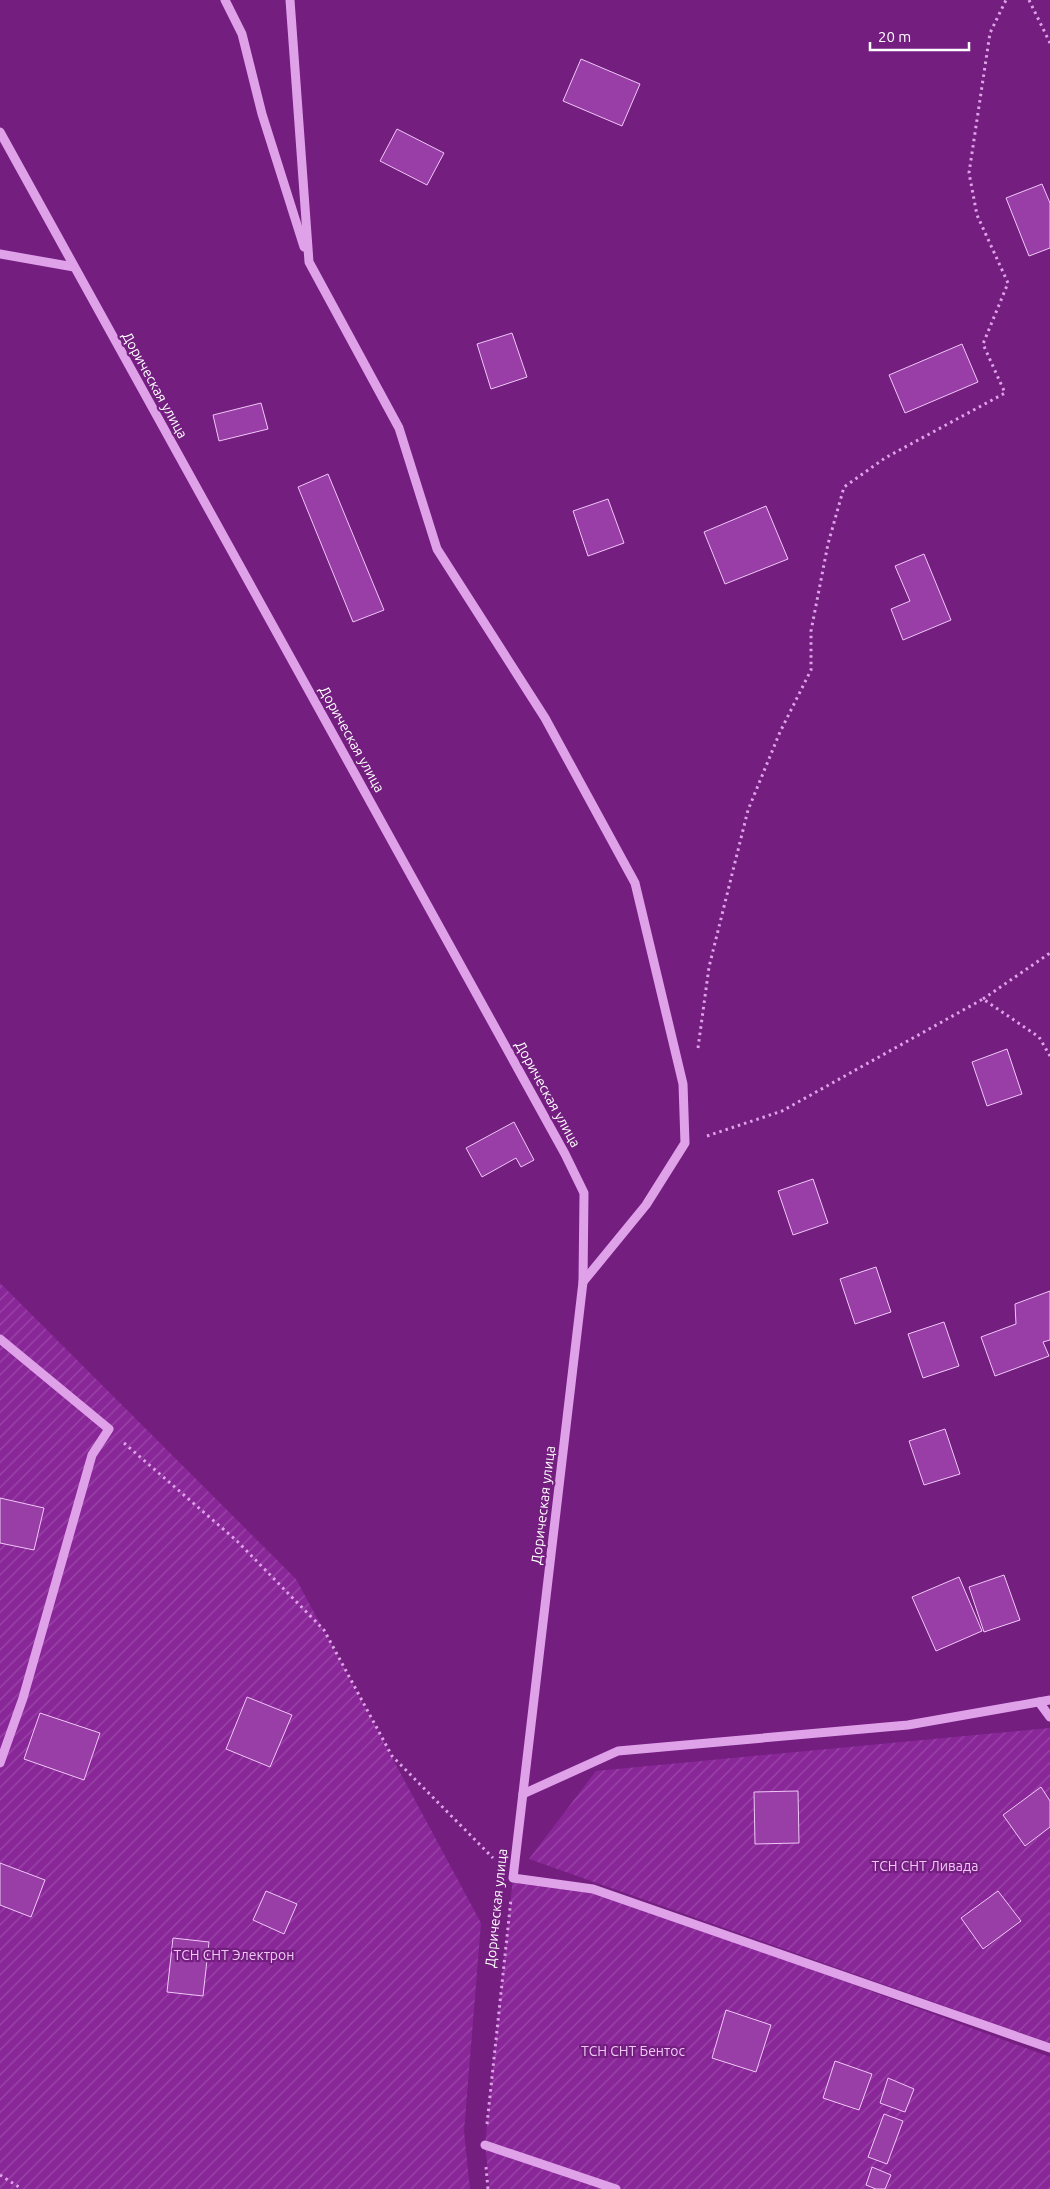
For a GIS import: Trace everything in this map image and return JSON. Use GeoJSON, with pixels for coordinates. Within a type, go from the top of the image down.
{"type":"FeatureCollection","features":[{"type":"Feature","properties":{"kind":"lane"},"geometry":{"type":"LineString","coordinates":[[226,0],[242,34],[262,114],[309,262],[398,428],[437,549],[545,718],[635,883],[683,1084],[685,1143],[646,1205],[583,1282]]}},
{"type":"Feature","properties":{"kind":"lane"},"geometry":{"type":"LineString","coordinates":[[290,0],[309,262]]}},
{"type":"Feature","properties":{"kind":"lane","name":"Дорическая улица"},"geometry":{"type":"LineString","coordinates":[[0,132],[566,1154],[584,1193],[583,1282],[513,1878]]}},
{"type":"Feature","properties":{"kind":"lane"},"geometry":{"type":"LineString","coordinates":[[0,254],[74,267]]}},
{"type":"Feature","properties":{"kind":"lane"},"geometry":{"type":"LineString","coordinates":[[0,1340],[109,1429],[92,1455],[23,1698],[0,1762]]}},
{"type":"Feature","properties":{"kind":"lane"},"geometry":{"type":"LineString","coordinates":[[523,1794],[618,1751],[908,1725],[1050,1700]]}},
{"type":"Feature","properties":{"kind":"lane"},"geometry":{"type":"LineString","coordinates":[[1039,1702],[1050,1717]]}},
{"type":"Feature","properties":{"kind":"lane"},"geometry":{"type":"LineString","coordinates":[[513,1878],[592,1889],[1050,2048]]}},
{"type":"Feature","properties":{"kind":"lane"},"geometry":{"type":"LineString","coordinates":[[485,2145],[616,2189]]}},
{"type":"Feature","properties":{"kind":"path"},"geometry":{"type":"LineString","coordinates":[[697,1055],[709,967],[748,810],[780,732],[810,670],[811,631],[828,544],[844,487],[885,458],[1005,393],[983,344],[1008,283],[977,215],[969,173],[990,33],[1006,0]]}},
{"type":"Feature","properties":{"kind":"path"},"geometry":{"type":"LineString","coordinates":[[1029,0],[1050,43]]}},
{"type":"Feature","properties":{"kind":"path"},"geometry":{"type":"LineString","coordinates":[[685,1143],[782,1111],[984,999],[1050,953]]}},
{"type":"Feature","properties":{"kind":"path"},"geometry":{"type":"LineString","coordinates":[[984,999],[1039,1037],[1050,1056]]}},
{"type":"Feature","properties":{"kind":"path"},"geometry":{"type":"LineString","coordinates":[[109,1429],[237,1541],[324,1630],[392,1756],[513,1878]]}},
{"type":"Feature","properties":{"kind":"path","name":"Дорическая улица"},"geometry":{"type":"LineString","coordinates":[[488,2189],[485,2145],[513,1878]]}},
{"type":"Feature","properties":{"kind":"path"},"geometry":{"type":"LineString","coordinates":[[0,2175],[22,2189]]}},
{"type":"Feature","properties":{"kind":"green space","name":"ТСН СНТ Электрон"},"geometry":{"type":"Polygon","coordinates":[[[0,1283],[296,1579],[481,1923],[464,2131],[470,2189],[0,2189],[0,1283]]]}},
{"type":"Feature","properties":{"kind":"green space","name":"ТСН СНТ Ливада"},"geometry":{"type":"Polygon","coordinates":[[[1050,1728],[1050,2043],[529,1859],[596,1771],[1050,1728]]]}},
{"type":"Feature","properties":{"kind":"green space","name":"ТСН СНТ Бентос"},"geometry":{"type":"Polygon","coordinates":[[[513,1878],[593,1889],[1050,2057],[1050,2189],[490,2189],[485,2145],[513,1878]]]}},
{"type":"Feature","properties":{"kind":"building"},"geometry":{"type":"Polygon","coordinates":[[[581,59],[640,84],[622,126],[563,101],[581,59]]]}},
{"type":"Feature","properties":{"kind":"building"},"geometry":{"type":"Polygon","coordinates":[[[397,129],[444,153],[427,185],[380,161],[397,129]]]}},
{"type":"Feature","properties":{"kind":"building"},"geometry":{"type":"Polygon","coordinates":[[[1042,184],[1050,203],[1050,248],[1029,256],[1006,198],[1042,184]]]}},
{"type":"Feature","properties":{"kind":"building"},"geometry":{"type":"Polygon","coordinates":[[[512,333],[527,377],[491,389],[477,344],[512,333]]]}},
{"type":"Feature","properties":{"kind":"building"},"geometry":{"type":"Polygon","coordinates":[[[962,344],[978,382],[905,413],[889,375],[962,344]]]}},
{"type":"Feature","properties":{"kind":"building"},"geometry":{"type":"Polygon","coordinates":[[[261,403],[268,429],[219,441],[213,415],[261,403]]]}},
{"type":"Feature","properties":{"kind":"building"},"geometry":{"type":"Polygon","coordinates":[[[328,474],[384,610],[353,622],[298,487],[328,474]]]}},
{"type":"Feature","properties":{"kind":"building"},"geometry":{"type":"Polygon","coordinates":[[[608,499],[624,543],[588,556],[573,511],[608,499]]]}},
{"type":"Feature","properties":{"kind":"building"},"geometry":{"type":"Polygon","coordinates":[[[766,506],[788,559],[725,584],[704,532],[766,506]]]}},
{"type":"Feature","properties":{"kind":"building"},"geometry":{"type":"Polygon","coordinates":[[[924,554],[951,620],[903,640],[891,609],[910,601],[895,566],[924,554]]]}},
{"type":"Feature","properties":{"kind":"building"},"geometry":{"type":"Polygon","coordinates":[[[1007,1049],[1022,1094],[987,1106],[972,1062],[1007,1049]]]}},
{"type":"Feature","properties":{"kind":"building"},"geometry":{"type":"Polygon","coordinates":[[[514,1122],[534,1160],[521,1167],[516,1158],[482,1177],[466,1148],[514,1122]]]}},
{"type":"Feature","properties":{"kind":"building"},"geometry":{"type":"Polygon","coordinates":[[[813,1179],[828,1223],[793,1235],[778,1191],[813,1179]]]}},
{"type":"Feature","properties":{"kind":"building"},"geometry":{"type":"Polygon","coordinates":[[[876,1267],[891,1312],[855,1324],[840,1279],[876,1267]]]}},
{"type":"Feature","properties":{"kind":"building"},"geometry":{"type":"Polygon","coordinates":[[[1050,1291],[1050,1340],[1043,1342],[1049,1356],[995,1376],[981,1337],[1016,1324],[1015,1304],[1050,1291]]]}},
{"type":"Feature","properties":{"kind":"building"},"geometry":{"type":"Polygon","coordinates":[[[944,1322],[959,1366],[923,1378],[908,1334],[944,1322]]]}},
{"type":"Feature","properties":{"kind":"building"},"geometry":{"type":"Polygon","coordinates":[[[945,1429],[960,1474],[924,1485],[909,1441],[945,1429]]]}},
{"type":"Feature","properties":{"kind":"building"},"geometry":{"type":"Polygon","coordinates":[[[0,1498],[44,1508],[34,1550],[0,1543],[0,1498]]]}},
{"type":"Feature","properties":{"kind":"building"},"geometry":{"type":"Polygon","coordinates":[[[1004,1575],[1020,1620],[984,1632],[969,1587],[1004,1575]]]}},
{"type":"Feature","properties":{"kind":"building"},"geometry":{"type":"Polygon","coordinates":[[[959,1577],[982,1631],[936,1651],[912,1597],[959,1577]]]}},
{"type":"Feature","properties":{"kind":"building"},"geometry":{"type":"Polygon","coordinates":[[[247,1697],[292,1715],[270,1767],[226,1749],[247,1697]]]}},
{"type":"Feature","properties":{"kind":"building"},"geometry":{"type":"Polygon","coordinates":[[[40,1713],[100,1733],[84,1780],[24,1759],[40,1713]]]}},
{"type":"Feature","properties":{"kind":"building"},"geometry":{"type":"Polygon","coordinates":[[[1041,1787],[1050,1801],[1050,1827],[1025,1846],[1003,1815],[1041,1787]]]}},
{"type":"Feature","properties":{"kind":"building"},"geometry":{"type":"Polygon","coordinates":[[[798,1791],[799,1843],[755,1844],[754,1792],[798,1791]]]}},
{"type":"Feature","properties":{"kind":"building"},"geometry":{"type":"Polygon","coordinates":[[[0,1863],[45,1880],[31,1917],[0,1905],[0,1863]]]}},
{"type":"Feature","properties":{"kind":"building"},"geometry":{"type":"Polygon","coordinates":[[[266,1891],[297,1904],[284,1934],[253,1920],[266,1891]]]}},
{"type":"Feature","properties":{"kind":"building"},"geometry":{"type":"Polygon","coordinates":[[[998,1891],[1021,1921],[983,1949],[961,1918],[998,1891]]]}},
{"type":"Feature","properties":{"kind":"building"},"geometry":{"type":"Polygon","coordinates":[[[173,1938],[209,1942],[203,1996],[167,1992],[173,1938]]]}},
{"type":"Feature","properties":{"kind":"building"},"geometry":{"type":"Polygon","coordinates":[[[726,2010],[771,2025],[756,2072],[712,2058],[726,2010]]]}},
{"type":"Feature","properties":{"kind":"building"},"geometry":{"type":"Polygon","coordinates":[[[835,2061],[872,2074],[859,2110],[823,2098],[835,2061]]]}},
{"type":"Feature","properties":{"kind":"building"},"geometry":{"type":"Polygon","coordinates":[[[888,2078],[914,2089],[905,2112],[880,2103],[888,2078]]]}},
{"type":"Feature","properties":{"kind":"building"},"geometry":{"type":"Polygon","coordinates":[[[884,2114],[903,2121],[887,2164],[868,2157],[884,2114]]]}},
{"type":"Feature","properties":{"kind":"building"},"geometry":{"type":"Polygon","coordinates":[[[872,2167],[891,2175],[885,2189],[876,2189],[866,2185],[872,2167]]]}}]}
